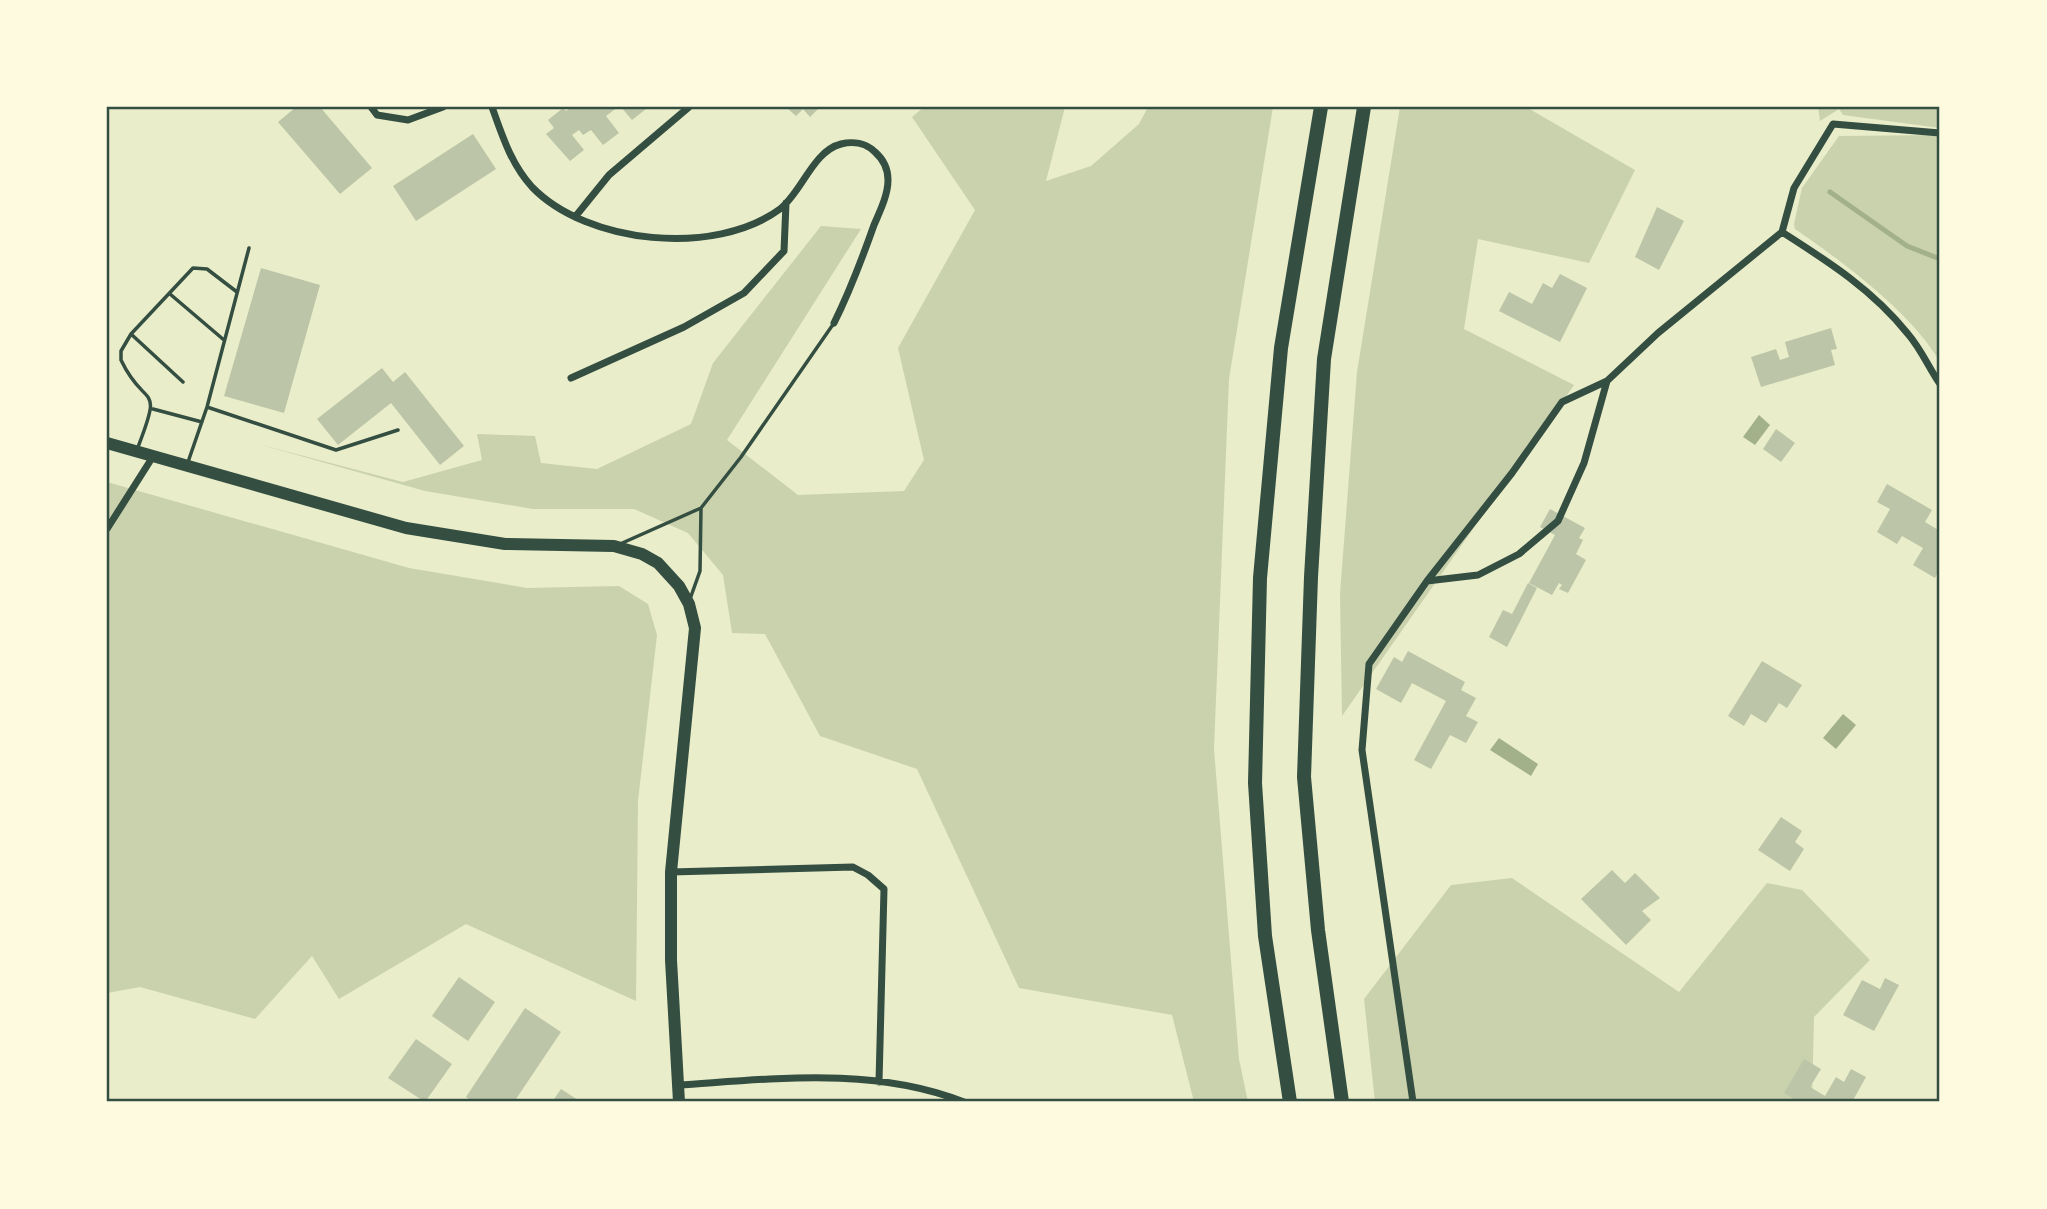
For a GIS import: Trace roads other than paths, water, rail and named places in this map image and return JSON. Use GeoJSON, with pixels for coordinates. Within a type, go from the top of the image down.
{"type":"FeatureCollection","features":[{"type":"Feature","properties":{"kind":"highway"},"geometry":{"type":"LineString","coordinates":[[1290,1102],[1265,936],[1255,783],[1260,578],[1281,348],[1321,107]]}},
{"type":"Feature","properties":{"kind":"highway"},"geometry":{"type":"LineString","coordinates":[[1342,1102],[1318,930],[1304,777],[1311,577],[1324,359],[1364,107]]}},
{"type":"Feature","properties":{"kind":"main road"},"geometry":{"type":"LineString","coordinates":[[107,443],[152,458],[406,528],[505,544],[614,546],[658,563],[679,586],[689,604],[695,628],[671,872],[671,960],[679,1102]]}},
{"type":"Feature","properties":{"kind":"street"},"geometry":{"type":"LineString","coordinates":[[371,107],[377,115],[408,120],[443,107]]}},
{"type":"Feature","properties":{"kind":"street"},"geometry":{"type":"LineString","coordinates":[[492,107],[517,168],[552,203],[575,217],[610,229],[660,239],[723,234],[753,223],[786,203],[820,159],[838,144],[849,142],[872,148],[886,167],[887,190],[854,282],[834,323]]}},
{"type":"Feature","properties":{"kind":"street"},"geometry":{"type":"LineString","coordinates":[[575,217],[609,175],[690,107]]}},
{"type":"Feature","properties":{"kind":"street"},"geometry":{"type":"LineString","coordinates":[[1413,1102],[1362,750],[1369,664],[1427,581],[1512,472],[1562,402],[1607,381],[1658,332],[1782,232],[1794,188],[1833,124],[1940,133]]}},
{"type":"Feature","properties":{"kind":"street"},"geometry":{"type":"LineString","coordinates":[[570,378],[684,327],[744,293],[784,251],[786,203]]}},
{"type":"Feature","properties":{"kind":"street"},"geometry":{"type":"LineString","coordinates":[[1782,232],[1841,270],[1875,296],[1910,336],[1940,384]]}},
{"type":"Feature","properties":{"kind":"street"},"geometry":{"type":"LineString","coordinates":[[1427,581],[1478,575],[1519,554],[1558,522],[1584,463],[1607,381]]}},
{"type":"Feature","properties":{"kind":"street"},"geometry":{"type":"LineString","coordinates":[[107,530],[152,458]]}},
{"type":"Feature","properties":{"kind":"street"},"geometry":{"type":"LineString","coordinates":[[671,872],[853,867],[868,875],[884,890],[879,1082]]}},
{"type":"Feature","properties":{"kind":"street"},"geometry":{"type":"LineString","coordinates":[[678,1085],[807,1077],[879,1082],[964,1102]]}},
{"type":"Feature","properties":{"kind":"lane"},"geometry":{"type":"LineString","coordinates":[[186,467],[207,407],[249,248]]}},
{"type":"Feature","properties":{"kind":"lane"},"geometry":{"type":"LineString","coordinates":[[136,453],[153,409],[152,400],[121,360],[121,351],[131,334],[193,268],[201,267],[237,292]]}},
{"type":"Feature","properties":{"kind":"lane"},"geometry":{"type":"LineString","coordinates":[[170,294],[224,340]]}},
{"type":"Feature","properties":{"kind":"lane"},"geometry":{"type":"LineString","coordinates":[[614,546],[701,508],[834,323]]}},
{"type":"Feature","properties":{"kind":"lane"},"geometry":{"type":"LineString","coordinates":[[131,334],[183,382]]}},
{"type":"Feature","properties":{"kind":"lane"},"geometry":{"type":"LineString","coordinates":[[207,407],[336,450],[398,430]]}},
{"type":"Feature","properties":{"kind":"lane"},"geometry":{"type":"LineString","coordinates":[[153,409],[202,422]]}},
{"type":"Feature","properties":{"kind":"lane"},"geometry":{"type":"LineString","coordinates":[[689,604],[700,571],[701,508]]}},
{"type":"Feature","properties":{"kind":"waterway"},"geometry":{"type":"LineString","coordinates":[[1830,192],[1907,246],[1940,259]]}}]}
